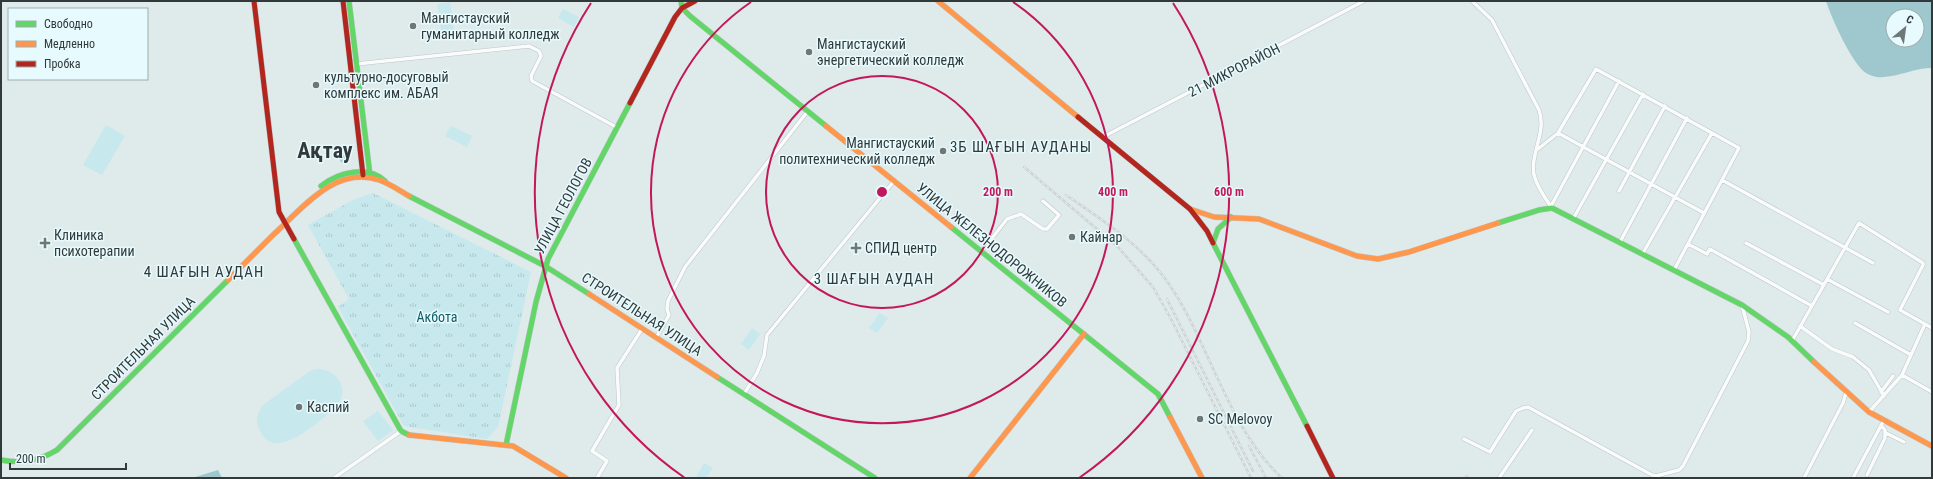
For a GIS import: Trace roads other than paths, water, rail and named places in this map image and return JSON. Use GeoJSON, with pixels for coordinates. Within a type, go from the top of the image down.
{"type":"FeatureCollection","features":[{"type":"Feature","properties":{"kind":"street"},"geometry":{"type":"LineString","coordinates":[[254,1],[280,212],[401,431],[407,435],[506,445],[521,450],[566,478]]}},
{"type":"Feature","properties":{"kind":"street"},"geometry":{"type":"LineString","coordinates":[[343,1],[363,178]]}},
{"type":"Feature","properties":{"kind":"street"},"geometry":{"type":"LineString","coordinates":[[349,1],[370,178]]}},
{"type":"Feature","properties":{"kind":"street"},"geometry":{"type":"LineString","coordinates":[[681,1],[682,8]]}},
{"type":"Feature","properties":{"kind":"street","name":"УЛИЦА ГЕОЛОГОВ"},"geometry":{"type":"LineString","coordinates":[[506,445],[546,266],[664,36],[682,8],[695,1]]}},
{"type":"Feature","properties":{"kind":"street"},"geometry":{"type":"LineString","coordinates":[[938,1],[1190,209],[1205,228],[1213,243],[1333,478]]}},
{"type":"Feature","properties":{"kind":"street","name":"21 МИКРОРАЙОН"},"geometry":{"type":"LineString","coordinates":[[1103,137],[1364,1]]}},
{"type":"Feature","properties":{"kind":"street"},"geometry":{"type":"LineString","coordinates":[[1472,1],[1492,20],[1539,110],[1542,123],[1538,149],[1534,160],[1534,176],[1551,207],[1742,305],[1767,321],[1792,341],[1846,393],[1869,412],[1932,446]]}},
{"type":"Feature","properties":{"kind":"street","name":"УЛИЦА ЖЕЛЕЗНОДОРОЖНИКОВ"},"geometry":{"type":"LineString","coordinates":[[682,8],[1158,394],[1202,478]]}},
{"type":"Feature","properties":{"kind":"street"},"geometry":{"type":"LineString","coordinates":[[350,65],[529,46],[538,51],[541,56],[531,76],[532,81],[618,128]]}},
{"type":"Feature","properties":{"kind":"street"},"geometry":{"type":"LineString","coordinates":[[1538,149],[1558,133],[1596,68],[1739,148],[1674,270]]}},
{"type":"Feature","properties":{"kind":"street"},"geometry":{"type":"LineString","coordinates":[[1190,209],[1206,216],[1259,219],[1357,256],[1378,259],[1409,252],[1534,211],[1551,207],[1619,81]]}},
{"type":"Feature","properties":{"kind":"street"},"geometry":{"type":"LineString","coordinates":[[1573,219],[1643,94]]}},
{"type":"Feature","properties":{"kind":"street"},"geometry":{"type":"LineString","coordinates":[[1619,191],[1665,106]]}},
{"type":"Feature","properties":{"kind":"street"},"geometry":{"type":"LineString","coordinates":[[656,338],[669,315],[667,309],[668,301],[685,267],[808,111]]}},
{"type":"Feature","properties":{"kind":"street"},"geometry":{"type":"LineString","coordinates":[[1620,242],[1687,118]]}},
{"type":"Feature","properties":{"kind":"street"},"geometry":{"type":"LineString","coordinates":[[1558,133],[1704,213]]}},
{"type":"Feature","properties":{"kind":"street"},"geometry":{"type":"LineString","coordinates":[[1643,253],[1712,133]]}},
{"type":"Feature","properties":{"kind":"street","name":"СТРОИТЕЛЬНАЯ УЛИЦА"},"geometry":{"type":"LineString","coordinates":[[1,460],[20,463],[42,459],[64,444],[327,182],[340,176],[370,172],[381,177],[388,185]]}},
{"type":"Feature","properties":{"kind":"street","name":"СТРОИТЕЛЬНАЯ УЛИЦА"},"geometry":{"type":"LineString","coordinates":[[285,223],[325,187],[337,181],[370,178],[388,185],[546,266],[874,478]]}},
{"type":"Feature","properties":{"kind":"street"},"geometry":{"type":"LineString","coordinates":[[1722,180],[1873,263]]}},
{"type":"Feature","properties":{"kind":"street"},"geometry":{"type":"LineString","coordinates":[[744,394],[757,373],[764,356],[767,336],[894,181]]}},
{"type":"Feature","properties":{"kind":"street"},"geometry":{"type":"LineString","coordinates":[[981,252],[1007,219],[1021,214],[1043,229],[1047,229],[1059,215],[1043,201]]}},
{"type":"Feature","properties":{"kind":"street"},"geometry":{"type":"LineString","coordinates":[[1213,243],[1218,229],[1231,217]]}},
{"type":"Feature","properties":{"kind":"street"},"geometry":{"type":"LineString","coordinates":[[1792,341],[1860,224],[1922,263],[1923,265],[1900,310],[1932,328]]}},
{"type":"Feature","properties":{"kind":"street"},"geometry":{"type":"LineString","coordinates":[[1746,243],[1824,285]]}},
{"type":"Feature","properties":{"kind":"street"},"geometry":{"type":"LineString","coordinates":[[1688,244],[1707,254],[1710,249],[1812,306]]}},
{"type":"Feature","properties":{"kind":"street"},"geometry":{"type":"LineString","coordinates":[[1827,279],[1888,312]]}},
{"type":"Feature","properties":{"kind":"street"},"geometry":{"type":"LineString","coordinates":[[1464,439],[1490,452],[1516,412],[1528,407],[1652,475],[1656,476],[1681,468],[1748,341],[1749,332],[1742,305]]}},
{"type":"Feature","properties":{"kind":"street"},"geometry":{"type":"LineString","coordinates":[[1855,323],[1911,355]]}},
{"type":"Feature","properties":{"kind":"street"},"geometry":{"type":"LineString","coordinates":[[1869,412],[1902,375],[1925,324]]}},
{"type":"Feature","properties":{"kind":"street"},"geometry":{"type":"LineString","coordinates":[[1800,326],[1832,349],[1853,356],[1869,370],[1884,396]]}},
{"type":"Feature","properties":{"kind":"street"},"geometry":{"type":"LineString","coordinates":[[597,478],[607,461],[592,451],[619,405],[617,368],[642,329]]}},
{"type":"Feature","properties":{"kind":"street"},"geometry":{"type":"LineString","coordinates":[[970,478],[1084,334]]}},
{"type":"Feature","properties":{"kind":"street"},"geometry":{"type":"LineString","coordinates":[[1902,375],[1932,392]]}},
{"type":"Feature","properties":{"kind":"street"},"geometry":{"type":"LineString","coordinates":[[1881,392],[1893,376]]}},
{"type":"Feature","properties":{"kind":"street"},"geometry":{"type":"LineString","coordinates":[[1804,478],[1843,403],[1846,393]]}},
{"type":"Feature","properties":{"kind":"street"},"geometry":{"type":"LineString","coordinates":[[1853,478],[1884,420]]}},
{"type":"Feature","properties":{"kind":"street"},"geometry":{"type":"LineString","coordinates":[[1881,425],[1886,433],[1904,442]]}},
{"type":"Feature","properties":{"kind":"street"},"geometry":{"type":"LineString","coordinates":[[1499,478],[1532,430]]}},
{"type":"Feature","properties":{"kind":"street"},"geometry":{"type":"LineString","coordinates":[[334,478],[401,431]]}},
{"type":"Feature","properties":{"kind":"street"},"geometry":{"type":"LineString","coordinates":[[1867,475],[1886,433]]}},
{"type":"Feature","properties":{"kind":"railway"},"geometry":{"type":"LineString","coordinates":[[1024,167],[1118,247],[1153,287],[1170,317],[1251,478]]}},
{"type":"Feature","properties":{"kind":"railway"},"geometry":{"type":"LineString","coordinates":[[1066,195],[1108,224],[1134,245],[1147,257],[1169,284],[1196,333],[1233,411],[1263,458],[1282,478]]}},
{"type":"Feature","properties":{"kind":"railway"},"geometry":{"type":"LineString","coordinates":[[1167,299],[1253,471]]}},
{"type":"Feature","properties":{"kind":"railway"},"geometry":{"type":"LineString","coordinates":[[1249,446],[1266,478]]}},
{"type":"Feature","properties":{"kind":"place","name":"Мангистауский гуманитарный колледж"},"geometry":{"type":"Point","coordinates":[413,26]}},
{"type":"Feature","properties":{"kind":"place","name":"Мангистауский энергетический колледж"},"geometry":{"type":"Point","coordinates":[809,52]}},
{"type":"Feature","properties":{"kind":"place","name":"культурно-досуговый комплекс им. АБАЯ"},"geometry":{"type":"Point","coordinates":[316,85]}},
{"type":"Feature","properties":{"kind":"place","name":"Мангистауский политехнический колледж"},"geometry":{"type":"Point","coordinates":[943,151]}},
{"type":"Feature","properties":{"kind":"place","name":"Кайнар"},"geometry":{"type":"Point","coordinates":[1072,237]}},
{"type":"Feature","properties":{"kind":"place","name":"Клиника психотерапии"},"geometry":{"type":"Point","coordinates":[45,243]}},
{"type":"Feature","properties":{"kind":"place","name":"СПИД центр"},"geometry":{"type":"Point","coordinates":[856,248]}},
{"type":"Feature","properties":{"kind":"place","name":"Каспий"},"geometry":{"type":"Point","coordinates":[299,407]}},
{"type":"Feature","properties":{"kind":"place","name":"SC Melovoy"},"geometry":{"type":"Point","coordinates":[1200,419]}},
{"type":"Feature","properties":{"kind":"district","name":"3Б ШАҒЫН АУДАНЫ"},"geometry":{"type":"Point","coordinates":[1021,147]}},
{"type":"Feature","properties":{"kind":"district","name":"Ақтау"},"geometry":{"type":"Point","coordinates":[325,150]}},
{"type":"Feature","properties":{"kind":"district","name":"4 ШАҒЫН АУДАН"},"geometry":{"type":"Point","coordinates":[204,272]}},
{"type":"Feature","properties":{"kind":"district","name":"3 ШАҒЫН АУДАН"},"geometry":{"type":"Point","coordinates":[874,279]}},
{"type":"Feature","properties":{"kind":"park label","name":"Акбота"},"geometry":{"type":"Point","coordinates":[437,317]}}]}
